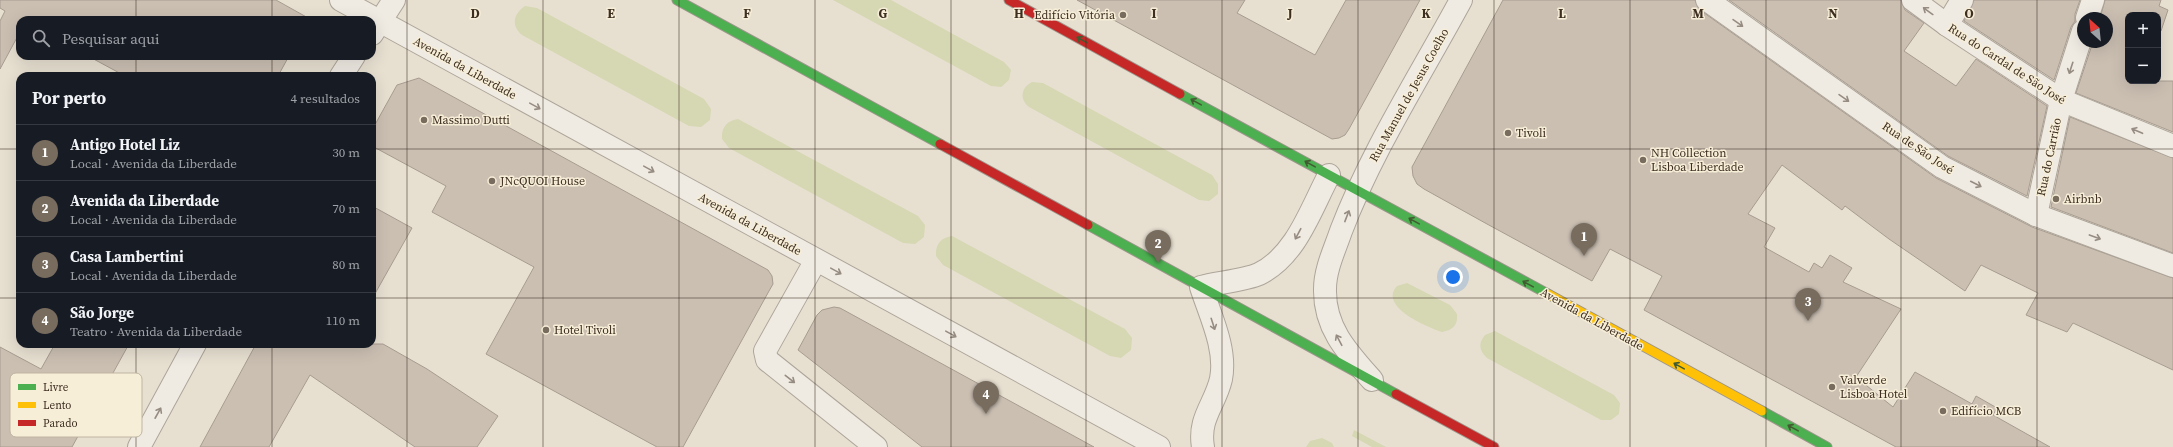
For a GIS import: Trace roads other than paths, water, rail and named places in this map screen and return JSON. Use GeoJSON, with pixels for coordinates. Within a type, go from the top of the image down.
{"type":"FeatureCollection","features":[{"type":"Feature","properties":{"kind":"main road"},"geometry":{"type":"LineString","coordinates":[[677,0],[1494,447]]}},
{"type":"Feature","properties":{"kind":"main road","name":"Avenida da Liberdade"},"geometry":{"type":"LineString","coordinates":[[1009,0],[1827,447]]}},
{"type":"Feature","properties":{"kind":"street","name":"Avenida da Liberdade"},"geometry":{"type":"LineString","coordinates":[[341,0],[362,16]]}},
{"type":"Feature","properties":{"kind":"street"},"geometry":{"type":"LineString","coordinates":[[377,28],[394,0]]}},
{"type":"Feature","properties":{"kind":"street","name":"Rua Manuel de Jesus Coelho"},"geometry":{"type":"LineString","coordinates":[[1357,190],[1461,0]]}},
{"type":"Feature","properties":{"kind":"street","name":"Rua de São José"},"geometry":{"type":"LineString","coordinates":[[1707,0],[1942,167],[2036,215],[2173,266]]}},
{"type":"Feature","properties":{"kind":"street","name":"Rua do Cardal de São José"},"geometry":{"type":"LineString","coordinates":[[1913,0],[1947,25],[2061,100],[2173,146]]}},
{"type":"Feature","properties":{"kind":"street"},"geometry":{"type":"LineString","coordinates":[[1947,25],[1962,0]]}},
{"type":"Feature","properties":{"kind":"street"},"geometry":{"type":"LineString","coordinates":[[2089,12],[2093,0]]}},
{"type":"Feature","properties":{"kind":"street","name":"Avenida da Liberdade"},"geometry":{"type":"LineString","coordinates":[[377,28],[816,260],[1159,447]]}},
{"type":"Feature","properties":{"kind":"street","name":"Rua do Carrião"},"geometry":{"type":"LineString","coordinates":[[2036,215],[2061,100],[2078,48]]}},
{"type":"Feature","properties":{"kind":"street"},"geometry":{"type":"LineString","coordinates":[[344,72],[351,60]]}},
{"type":"Feature","properties":{"kind":"street"},"geometry":{"type":"LineString","coordinates":[[1203,447],[1202,431],[1204,417],[1221,380],[1223,364],[1220,346],[1201,286],[1258,275],[1276,262],[1291,247],[1329,175]]}},
{"type":"Feature","properties":{"kind":"street"},"geometry":{"type":"LineString","coordinates":[[1357,190],[1331,257],[1325,288],[1328,315],[1340,343],[1373,380]]}},
{"type":"Feature","properties":{"kind":"street"},"geometry":{"type":"LineString","coordinates":[[816,260],[765,351],[767,360],[876,447]]}},
{"type":"Feature","properties":{"kind":"street"},"geometry":{"type":"LineString","coordinates":[[139,447],[193,348]]}},
{"type":"Feature","properties":{"kind":"place","name":"Edifício Vitória"},"geometry":{"type":"Point","coordinates":[1123,15]}},
{"type":"Feature","properties":{"kind":"place","name":"Massimo Dutti"},"geometry":{"type":"Point","coordinates":[424,120]}},
{"type":"Feature","properties":{"kind":"place","name":"Tivoli"},"geometry":{"type":"Point","coordinates":[1508,133]}},
{"type":"Feature","properties":{"kind":"place","name":"NH Collection Lisboa Liberdade"},"geometry":{"type":"Point","coordinates":[1643,160]}},
{"type":"Feature","properties":{"kind":"place","name":"JNcQUOI House"},"geometry":{"type":"Point","coordinates":[492,181]}},
{"type":"Feature","properties":{"kind":"place","name":"Airbnb"},"geometry":{"type":"Point","coordinates":[2056,199]}},
{"type":"Feature","properties":{"kind":"place","name":"Antigo Hotel Liz"},"geometry":{"type":"Point","coordinates":[1584,256]}},
{"type":"Feature","properties":{"kind":"place","name":"Avenida da Liberdade"},"geometry":{"type":"Point","coordinates":[1158,263]}},
{"type":"Feature","properties":{"kind":"place","name":"Casa Lambertini"},"geometry":{"type":"Point","coordinates":[1808,321]}},
{"type":"Feature","properties":{"kind":"place","name":"Hotel Tivoli"},"geometry":{"type":"Point","coordinates":[546,330]}},
{"type":"Feature","properties":{"kind":"place","name":"Valverde Lisboa Hotel"},"geometry":{"type":"Point","coordinates":[1832,387]}},
{"type":"Feature","properties":{"kind":"place","name":"Edifício MCB"},"geometry":{"type":"Point","coordinates":[1943,411]}},
{"type":"Feature","properties":{"kind":"place","name":"São Jorge"},"geometry":{"type":"Point","coordinates":[986,414]}}]}
